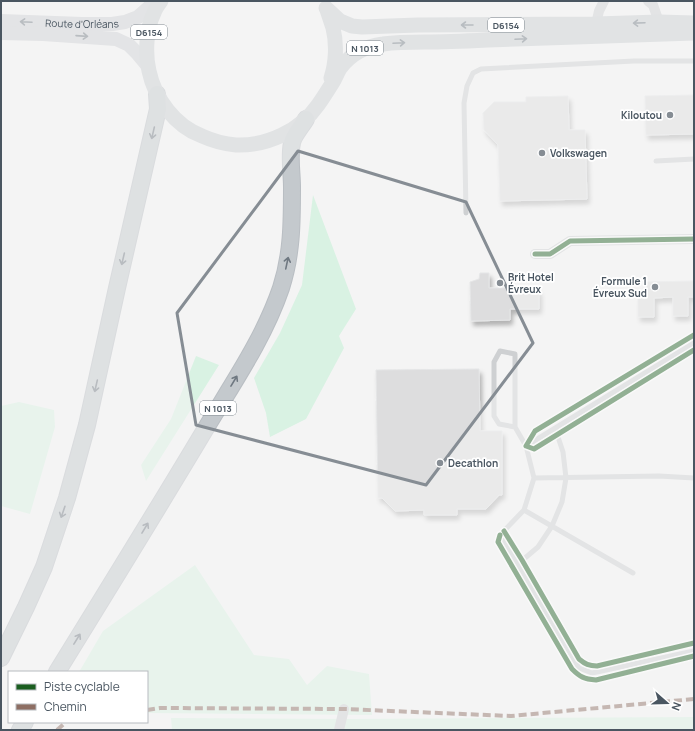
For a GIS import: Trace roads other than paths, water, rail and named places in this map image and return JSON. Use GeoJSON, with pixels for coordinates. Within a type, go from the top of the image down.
{"type":"FeatureCollection","features":[{"type":"Feature","properties":{"kind":"highway"},"geometry":{"type":"LineString","coordinates":[[1,658],[44,567],[68,498],[87,425],[158,109],[157,94]]}},
{"type":"Feature","properties":{"kind":"highway","name":"N 1013"},"geometry":{"type":"LineString","coordinates":[[58,671],[258,341],[271,312],[287,265],[291,240],[292,216],[292,142],[306,119]]}},
{"type":"Feature","properties":{"kind":"main road","name":"Route d'Orléans"},"geometry":{"type":"LineString","coordinates":[[1,20],[112,24],[125,22],[138,17],[156,1]]}},
{"type":"Feature","properties":{"kind":"main road","name":"D6154"},"geometry":{"type":"LineString","coordinates":[[157,94],[147,65],[147,39],[154,13],[161,1]]}},
{"type":"Feature","properties":{"kind":"main road","name":"D6154"},"geometry":{"type":"LineString","coordinates":[[324,4],[340,21],[352,26],[362,27],[658,22],[694,23]]}},
{"type":"Feature","properties":{"kind":"main road","name":"D6154"},"geometry":{"type":"LineString","coordinates":[[324,4],[333,29],[336,50],[333,72],[326,92]]}},
{"type":"Feature","properties":{"kind":"main road","name":"Route d'Orléans"},"geometry":{"type":"LineString","coordinates":[[1,33],[116,39],[129,45],[147,65]]}},
{"type":"Feature","properties":{"kind":"main road","name":"D6154"},"geometry":{"type":"LineString","coordinates":[[426,42],[512,40],[580,36],[694,34]]}},
{"type":"Feature","properties":{"kind":"main road","name":"N 1013"},"geometry":{"type":"LineString","coordinates":[[326,92],[341,67],[350,57],[362,49],[383,44],[426,42]]}},
{"type":"Feature","properties":{"kind":"main road"},"geometry":{"type":"LineString","coordinates":[[157,94],[168,110],[182,124],[198,134],[216,142],[235,145],[254,144],[273,139],[290,131],[306,119],[317,107],[326,92]]}},
{"type":"Feature","properties":{"kind":"street"},"geometry":{"type":"LineString","coordinates":[[596,24],[604,1]]}},
{"type":"Feature","properties":{"kind":"street"},"geometry":{"type":"LineString","coordinates":[[648,1],[653,5],[658,22]]}},
{"type":"Feature","properties":{"kind":"street"},"geometry":{"type":"LineString","coordinates":[[536,254],[550,254],[570,241],[694,239]]}},
{"type":"Feature","properties":{"kind":"street"},"geometry":{"type":"LineString","coordinates":[[339,730],[344,709]]}},
{"type":"Feature","properties":{"kind":"lane"},"geometry":{"type":"LineString","coordinates":[[466,213],[464,103],[467,86],[473,73],[481,68],[634,61],[694,61]]}},
{"type":"Feature","properties":{"kind":"lane"},"geometry":{"type":"LineString","coordinates":[[656,161],[694,159]]}},
{"type":"Feature","properties":{"kind":"lane"},"geometry":{"type":"LineString","coordinates":[[526,446],[694,343]]}},
{"type":"Feature","properties":{"kind":"lane"},"geometry":{"type":"LineString","coordinates":[[515,427],[499,424],[494,416],[494,362],[500,351],[516,354],[515,427],[526,446],[534,478],[524,510],[500,535],[579,668],[592,673],[694,651]]}},
{"type":"Feature","properties":{"kind":"lane"},"geometry":{"type":"LineString","coordinates":[[518,564],[538,547],[552,526],[562,502],[566,478],[563,452],[554,428]]}},
{"type":"Feature","properties":{"kind":"lane"},"geometry":{"type":"LineString","coordinates":[[534,478],[659,476],[694,478]]}},
{"type":"Feature","properties":{"kind":"lane"},"geometry":{"type":"LineString","coordinates":[[524,510],[633,574]]}},
{"type":"Feature","properties":{"kind":"place","name":"Kiloutou"},"geometry":{"type":"Point","coordinates":[670,115]}},
{"type":"Feature","properties":{"kind":"place","name":"Volkswagen"},"geometry":{"type":"Point","coordinates":[542,153]}},
{"type":"Feature","properties":{"kind":"place","name":"Brit Hotel Évreux"},"geometry":{"type":"Point","coordinates":[500,283]}},
{"type":"Feature","properties":{"kind":"place","name":"Formule 1 Évreux Sud"},"geometry":{"type":"Point","coordinates":[655,287]}},
{"type":"Feature","properties":{"kind":"place","name":"Decathlon"},"geometry":{"type":"Point","coordinates":[440,463]}}]}
